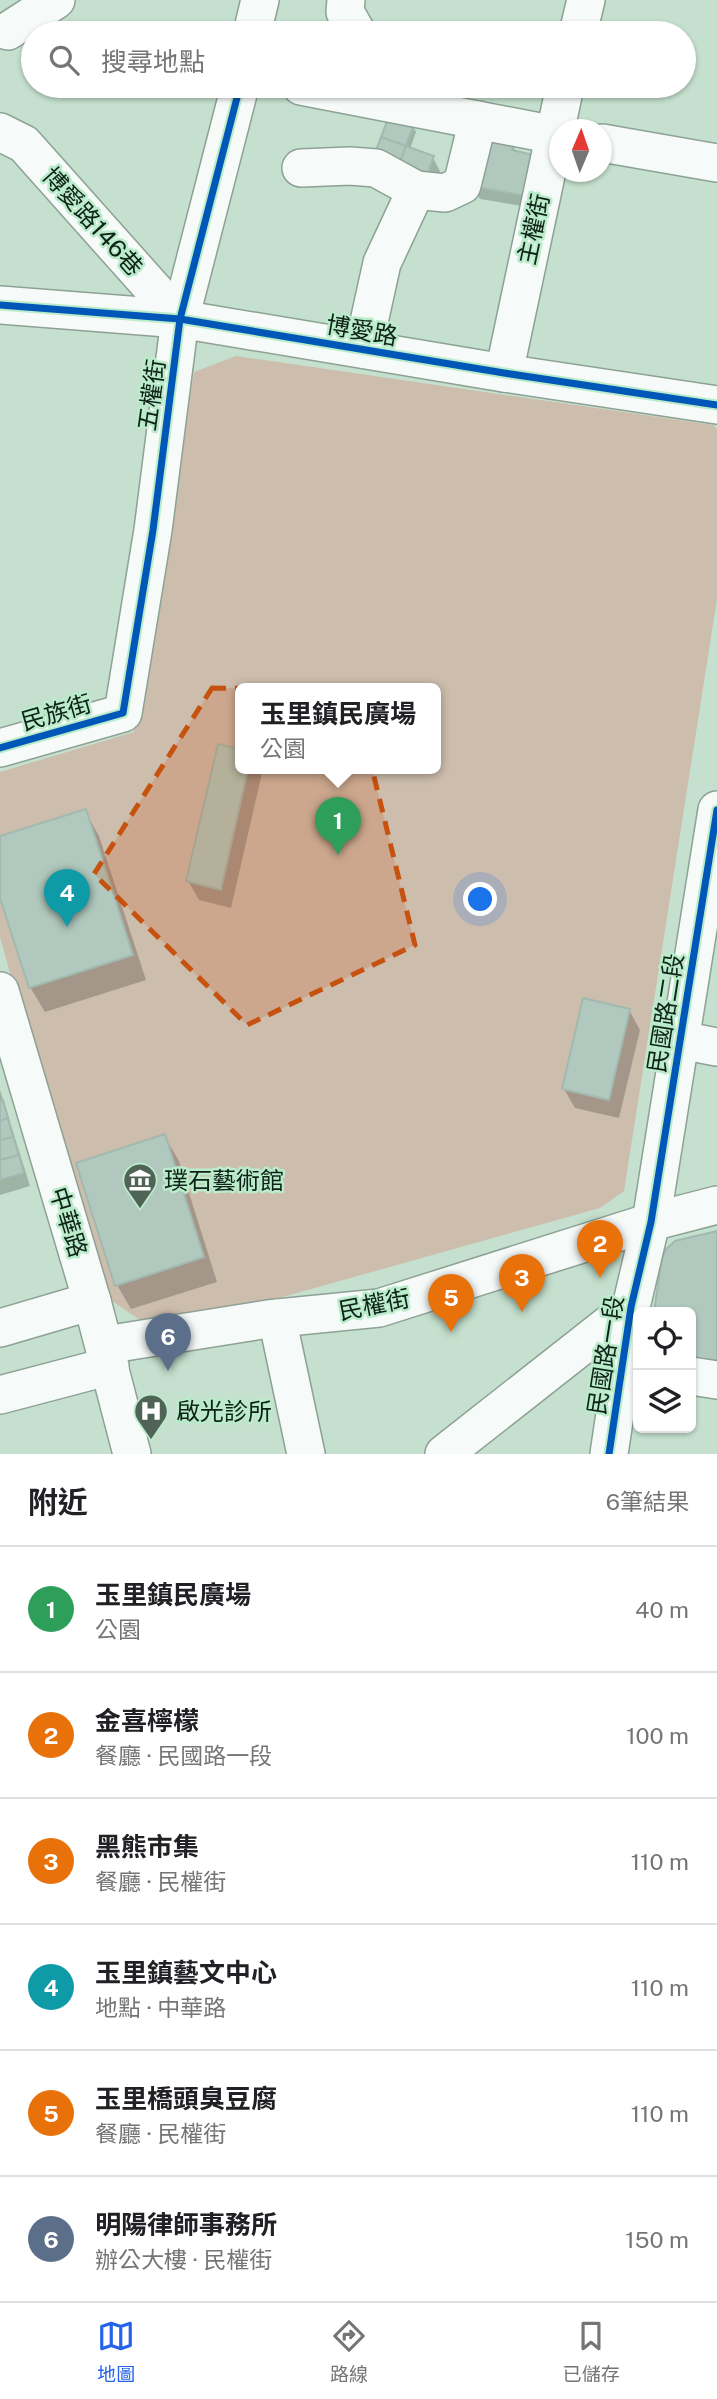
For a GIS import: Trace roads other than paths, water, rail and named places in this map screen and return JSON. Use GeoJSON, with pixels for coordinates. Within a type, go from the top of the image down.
{"type":"FeatureCollection","features":[{"type":"Feature","properties":{"kind":"street"},"geometry":{"type":"LineString","coordinates":[[29,21],[56,0]]}},
{"type":"Feature","properties":{"kind":"street"},"geometry":{"type":"LineString","coordinates":[[255,21],[260,0]]}},
{"type":"Feature","properties":{"kind":"street"},"geometry":{"type":"LineString","coordinates":[[346,0],[345,12],[350,21]]}},
{"type":"Feature","properties":{"kind":"street"},"geometry":{"type":"LineString","coordinates":[[581,21],[586,0]]}},
{"type":"Feature","properties":{"kind":"street","name":"五權街"},"geometry":{"type":"LineString","coordinates":[[123,713],[153,530],[180,318],[237,98]]}},
{"type":"Feature","properties":{"kind":"street"},"geometry":{"type":"LineString","coordinates":[[409,98],[478,120],[549,135]]}},
{"type":"Feature","properties":{"kind":"street","name":"主權街"},"geometry":{"type":"LineString","coordinates":[[559,119],[563,98]]}},
{"type":"Feature","properties":{"kind":"street"},"geometry":{"type":"LineString","coordinates":[[301,168],[376,169],[416,190],[445,193],[461,185],[478,120]]}},
{"type":"Feature","properties":{"kind":"street","name":"博愛路146巷"},"geometry":{"type":"LineString","coordinates":[[0,132],[24,144],[180,318]]}},
{"type":"Feature","properties":{"kind":"street"},"geometry":{"type":"LineString","coordinates":[[612,146],[717,163]]}},
{"type":"Feature","properties":{"kind":"street","name":"主權街"},"geometry":{"type":"LineString","coordinates":[[503,373],[549,167]]}},
{"type":"Feature","properties":{"kind":"street"},"geometry":{"type":"LineString","coordinates":[[363,349],[382,263],[416,190]]}},
{"type":"Feature","properties":{"kind":"street","name":"博愛路"},"geometry":{"type":"LineString","coordinates":[[0,305],[180,318],[503,373],[717,405]]}},
{"type":"Feature","properties":{"kind":"street","name":"民族街"},"geometry":{"type":"LineString","coordinates":[[0,748],[123,713]]}},
{"type":"Feature","properties":{"kind":"street","name":"民國路二段"},"geometry":{"type":"LineString","coordinates":[[651,1222],[712,872],[717,810]]}},
{"type":"Feature","properties":{"kind":"street","name":"中華路"},"geometry":{"type":"LineString","coordinates":[[0,991],[92,1301],[132,1454]]}},
{"type":"Feature","properties":{"kind":"street"},"geometry":{"type":"LineString","coordinates":[[681,1041],[717,1047]]}},
{"type":"Feature","properties":{"kind":"street","name":"民權街"},"geometry":{"type":"LineString","coordinates":[[0,1395],[107,1355],[277,1318],[379,1308],[651,1222],[717,1205]]}},
{"type":"Feature","properties":{"kind":"street","name":"民國路一段"},"geometry":{"type":"LineString","coordinates":[[609,1454],[630,1365],[631,1307],[651,1222]]}},
{"type":"Feature","properties":{"kind":"street"},"geometry":{"type":"LineString","coordinates":[[0,1328],[92,1301]]}},
{"type":"Feature","properties":{"kind":"street"},"geometry":{"type":"LineString","coordinates":[[444,1454],[631,1307]]}},
{"type":"Feature","properties":{"kind":"street"},"geometry":{"type":"LineString","coordinates":[[277,1318],[306,1454]]}},
{"type":"Feature","properties":{"kind":"street"},"geometry":{"type":"LineString","coordinates":[[696,1377],[717,1380]]}},
{"type":"Feature","properties":{"kind":"place","name":"玉里鎮民廣場"},"geometry":{"type":"Point","coordinates":[338,855]}},
{"type":"Feature","properties":{"kind":"place","name":"玉里鎮藝文中心"},"geometry":{"type":"Point","coordinates":[67,927]}},
{"type":"Feature","properties":{"kind":"place","name":"璞石藝術館"},"geometry":{"type":"Point","coordinates":[140,1210]}},
{"type":"Feature","properties":{"kind":"place","name":"金喜檸檬"},"geometry":{"type":"Point","coordinates":[600,1278]}},
{"type":"Feature","properties":{"kind":"place","name":"黑熊市集"},"geometry":{"type":"Point","coordinates":[522,1312]}},
{"type":"Feature","properties":{"kind":"place","name":"玉里橋頭臭豆腐"},"geometry":{"type":"Point","coordinates":[451,1332]}},
{"type":"Feature","properties":{"kind":"place","name":"明陽律師事務所"},"geometry":{"type":"Point","coordinates":[168,1371]}},
{"type":"Feature","properties":{"kind":"place","name":"啟光診所"},"geometry":{"type":"Point","coordinates":[151,1441]}}]}
